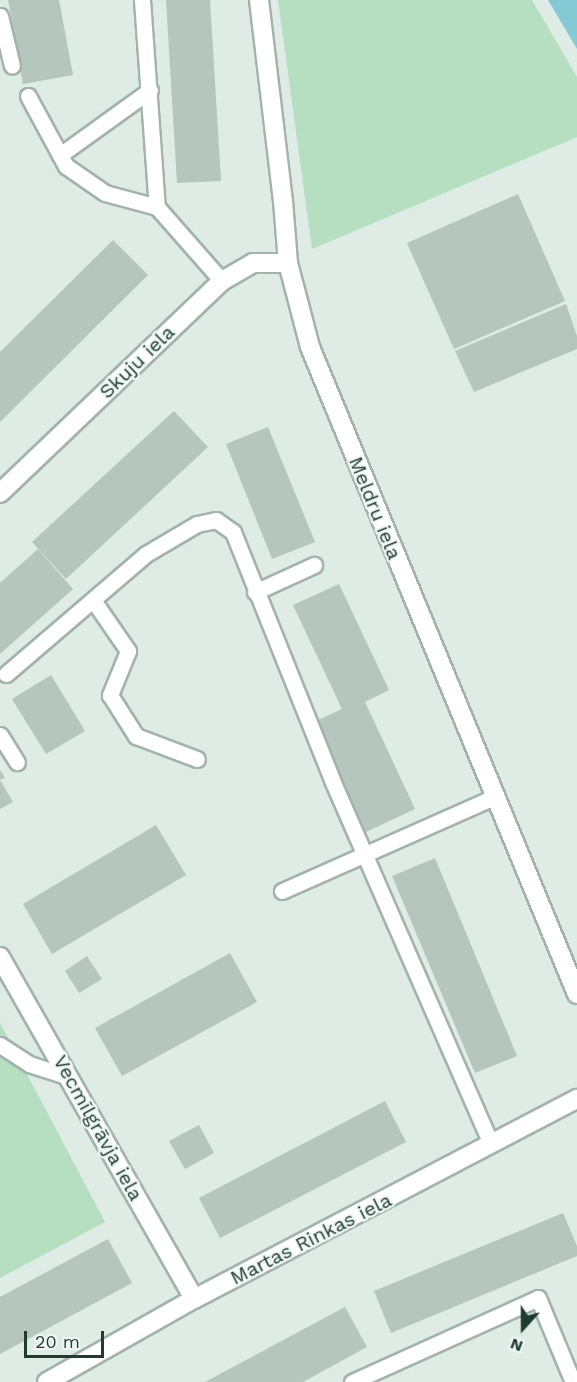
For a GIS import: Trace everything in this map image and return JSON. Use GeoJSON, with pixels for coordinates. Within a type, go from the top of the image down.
{"type":"FeatureCollection","features":[{"type":"Feature","properties":{"kind":"street","name":"Meldru iela"},"geometry":{"type":"LineString","coordinates":[[259,0],[284,201],[288,263],[298,309],[316,365],[577,994]]}},
{"type":"Feature","properties":{"kind":"street","name":"Skuju iela"},"geometry":{"type":"LineString","coordinates":[[0,493],[222,281],[254,263],[288,263]]}},
{"type":"Feature","properties":{"kind":"street","name":"Vecmīlgrāvja iela"},"geometry":{"type":"LineString","coordinates":[[0,957],[194,1299]]}},
{"type":"Feature","properties":{"kind":"street","name":"Martas Rinkas iela"},"geometry":{"type":"LineString","coordinates":[[56,1380],[194,1299],[577,1099]]}},
{"type":"Feature","properties":{"kind":"lane"},"geometry":{"type":"LineString","coordinates":[[142,0],[157,207]]}},
{"type":"Feature","properties":{"kind":"lane"},"geometry":{"type":"LineString","coordinates":[[0,16],[12,66]]}},
{"type":"Feature","properties":{"kind":"lane"},"geometry":{"type":"LineString","coordinates":[[60,155],[150,90]]}},
{"type":"Feature","properties":{"kind":"lane"},"geometry":{"type":"LineString","coordinates":[[28,96],[66,166],[105,193],[157,207],[222,281]]}},
{"type":"Feature","properties":{"kind":"lane"},"geometry":{"type":"LineString","coordinates":[[6,674],[146,554],[197,524],[216,520],[232,532],[365,855],[491,1144]]}},
{"type":"Feature","properties":{"kind":"lane"},"geometry":{"type":"LineString","coordinates":[[255,592],[314,565]]}},
{"type":"Feature","properties":{"kind":"lane"},"geometry":{"type":"LineString","coordinates":[[93,600],[128,651],[110,695],[136,736],[197,759]]}},
{"type":"Feature","properties":{"kind":"lane"},"geometry":{"type":"LineString","coordinates":[[0,735],[17,762]]}},
{"type":"Feature","properties":{"kind":"lane"},"geometry":{"type":"LineString","coordinates":[[282,891],[494,797]]}},
{"type":"Feature","properties":{"kind":"lane"},"geometry":{"type":"LineString","coordinates":[[0,1045],[29,1064],[69,1077]]}},
{"type":"Feature","properties":{"kind":"lane"},"geometry":{"type":"LineString","coordinates":[[352,1382],[538,1299],[573,1382]]}},
{"type":"Feature","properties":{"kind":"green space"},"geometry":{"type":"Polygon","coordinates":[[[278,0],[532,0],[577,77],[577,137],[312,249],[278,0]]]}},
{"type":"Feature","properties":{"kind":"green space"},"geometry":{"type":"Polygon","coordinates":[[[0,1023],[105,1222],[0,1278],[0,1023]]]}},
{"type":"Feature","properties":{"kind":"water"},"geometry":{"type":"Polygon","coordinates":[[[548,0],[577,0],[577,49],[548,0]]]}},
{"type":"Feature","properties":{"kind":"building"},"geometry":{"type":"Polygon","coordinates":[[[8,0],[59,0],[73,75],[23,84],[8,0]]]}},
{"type":"Feature","properties":{"kind":"building"},"geometry":{"type":"Polygon","coordinates":[[[166,0],[210,0],[221,181],[177,183],[166,0]]]}},
{"type":"Feature","properties":{"kind":"building"},"geometry":{"type":"Polygon","coordinates":[[[518,194],[565,301],[454,349],[407,243],[518,194]]]}},
{"type":"Feature","properties":{"kind":"building"},"geometry":{"type":"Polygon","coordinates":[[[113,240],[148,275],[0,422],[0,352],[113,240]]]}},
{"type":"Feature","properties":{"kind":"building"},"geometry":{"type":"Polygon","coordinates":[[[566,304],[577,336],[577,349],[474,392],[455,351],[566,304]]]}},
{"type":"Feature","properties":{"kind":"building"},"geometry":{"type":"Polygon","coordinates":[[[174,411],[208,447],[66,579],[32,542],[174,411]]]}},
{"type":"Feature","properties":{"kind":"building"},"geometry":{"type":"Polygon","coordinates":[[[268,427],[315,542],[272,559],[226,444],[268,427]]]}},
{"type":"Feature","properties":{"kind":"building"},"geometry":{"type":"Polygon","coordinates":[[[38,549],[73,589],[0,654],[0,583],[38,549]]]}},
{"type":"Feature","properties":{"kind":"building"},"geometry":{"type":"Polygon","coordinates":[[[339,584],[389,690],[365,702],[415,809],[366,832],[314,722],[342,709],[293,605],[339,584]]]}},
{"type":"Feature","properties":{"kind":"building"},"geometry":{"type":"Polygon","coordinates":[[[51,675],[85,731],[46,754],[12,699],[51,675]]]}},
{"type":"Feature","properties":{"kind":"building"},"geometry":{"type":"Polygon","coordinates":[[[0,770],[5,778],[0,780],[0,770]]]}},
{"type":"Feature","properties":{"kind":"building"},"geometry":{"type":"Polygon","coordinates":[[[0,780],[13,802],[0,809],[0,780]]]}},
{"type":"Feature","properties":{"kind":"building"},"geometry":{"type":"Polygon","coordinates":[[[156,825],[186,875],[52,954],[23,904],[156,825]]]}},
{"type":"Feature","properties":{"kind":"building"},"geometry":{"type":"Polygon","coordinates":[[[435,858],[517,1056],[475,1073],[392,876],[435,858]]]}},
{"type":"Feature","properties":{"kind":"building"},"geometry":{"type":"Polygon","coordinates":[[[230,953],[257,1002],[122,1076],[95,1028],[230,953]]]}},
{"type":"Feature","properties":{"kind":"building"},"geometry":{"type":"Polygon","coordinates":[[[87,956],[102,979],[79,993],[65,971],[87,956]]]}},
{"type":"Feature","properties":{"kind":"building"},"geometry":{"type":"Polygon","coordinates":[[[385,1101],[406,1142],[220,1238],[199,1198],[385,1101]]]}},
{"type":"Feature","properties":{"kind":"building"},"geometry":{"type":"Polygon","coordinates":[[[199,1125],[214,1153],[185,1169],[169,1141],[199,1125]]]}},
{"type":"Feature","properties":{"kind":"building"},"geometry":{"type":"Polygon","coordinates":[[[563,1213],[577,1246],[577,1256],[391,1333],[374,1291],[563,1213]]]}},
{"type":"Feature","properties":{"kind":"building"},"geometry":{"type":"Polygon","coordinates":[[[108,1239],[132,1283],[0,1354],[0,1297],[108,1239]]]}},
{"type":"Feature","properties":{"kind":"building"},"geometry":{"type":"Polygon","coordinates":[[[345,1307],[367,1347],[303,1382],[205,1382],[345,1307]]]}}]}
